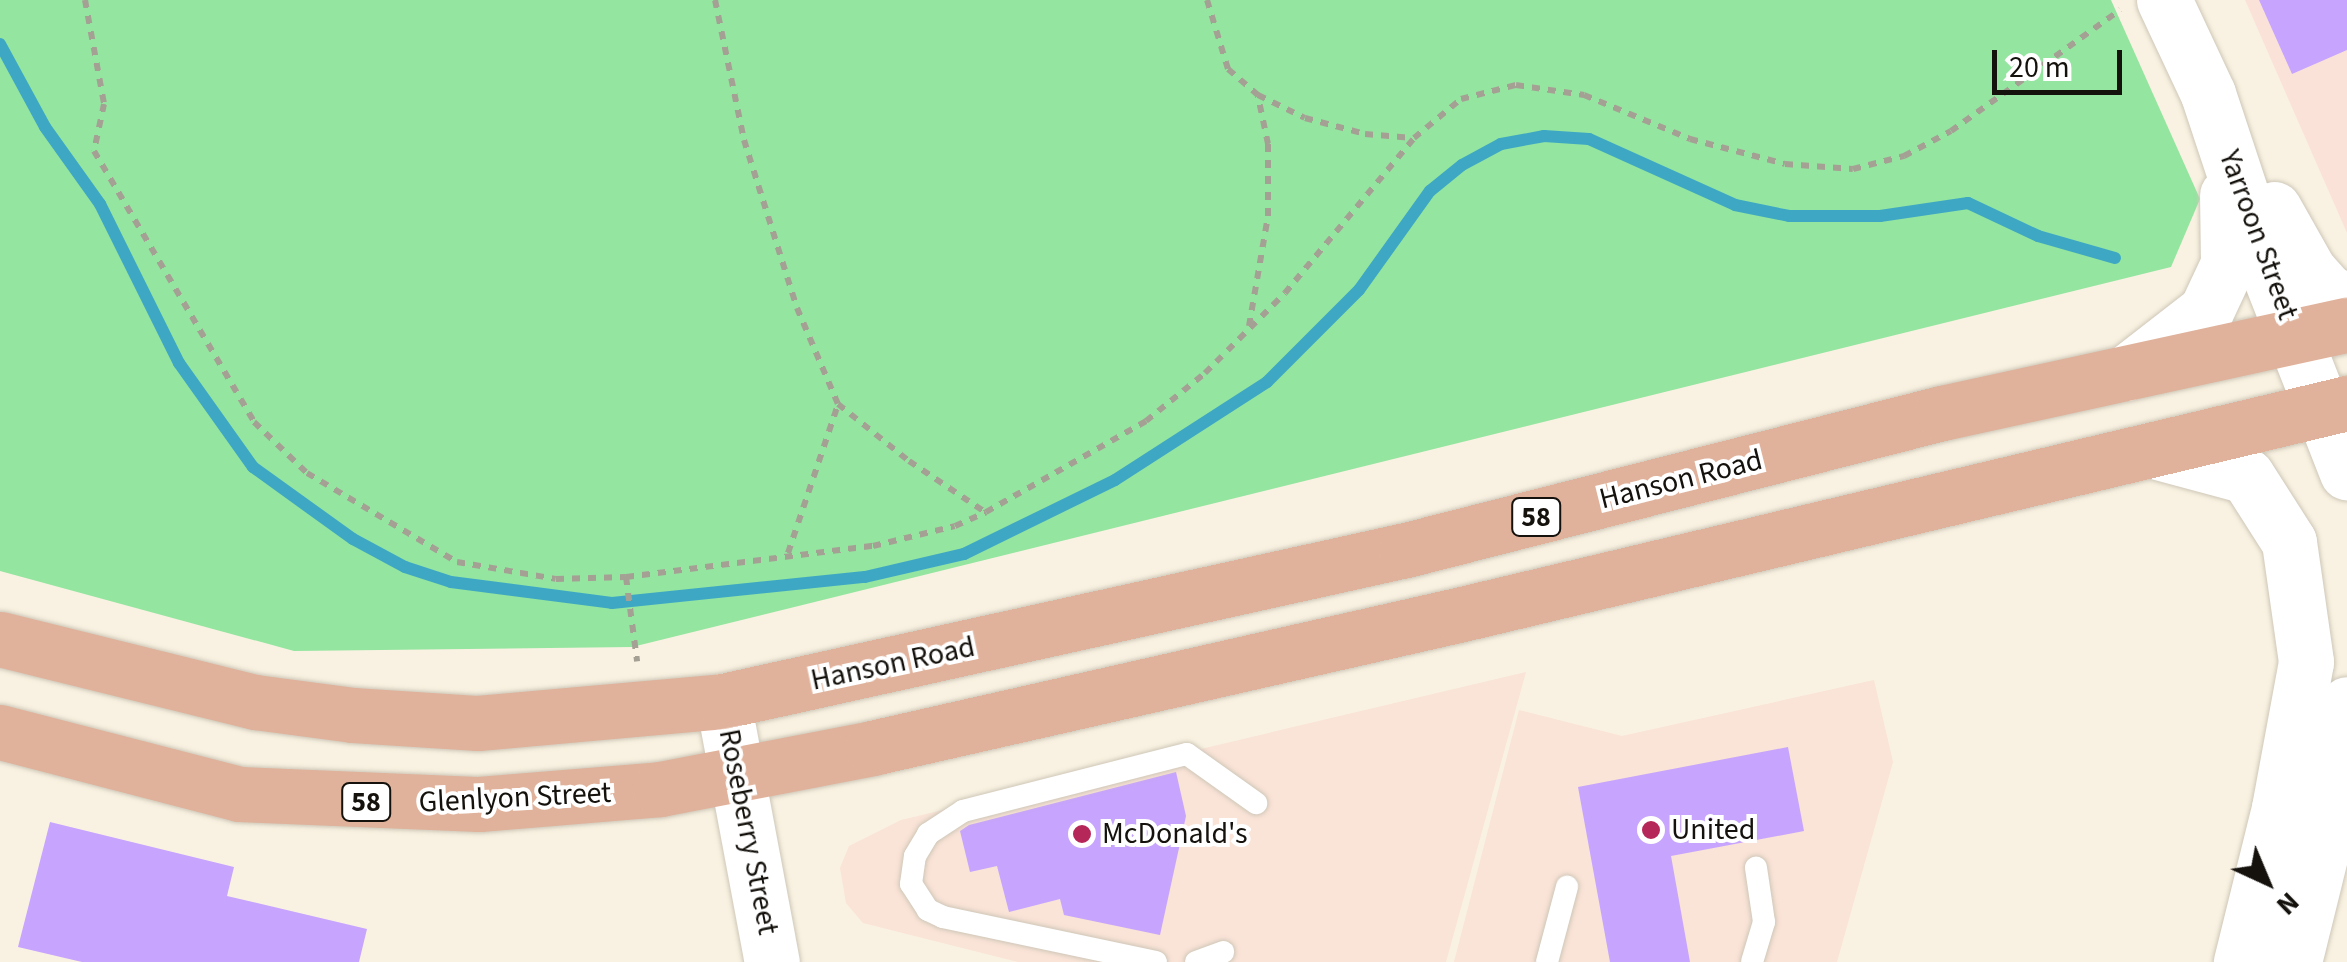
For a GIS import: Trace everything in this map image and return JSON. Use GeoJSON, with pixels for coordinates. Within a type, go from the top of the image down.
{"type":"FeatureCollection","features":[{"type":"Feature","properties":{"kind":"main road","name":"Hanson Road"},"geometry":{"type":"LineString","coordinates":[[723,702],[1406,550],[1942,413],[2347,325]]}},
{"type":"Feature","properties":{"kind":"main road","name":"58"},"geometry":{"type":"LineString","coordinates":[[737,775],[1458,615],[2335,406]]}},
{"type":"Feature","properties":{"kind":"main road","name":"58"},"geometry":{"type":"LineString","coordinates":[[0,639],[255,702],[352,715],[478,722],[723,702]]}},
{"type":"Feature","properties":{"kind":"main road","name":"Glenlyon Street"},"geometry":{"type":"LineString","coordinates":[[0,732],[239,794],[321,800],[538,802],[737,775]]}},
{"type":"Feature","properties":{"kind":"street","name":"Yarroon Street"},"geometry":{"type":"LineString","coordinates":[[2164,0],[2208,94],[2259,248],[2295,337],[2335,406],[2347,472]]}},
{"type":"Feature","properties":{"kind":"street"},"geometry":{"type":"LineString","coordinates":[[2208,94],[2309,271],[2329,293],[2347,300]]}},
{"type":"Feature","properties":{"kind":"street"},"geometry":{"type":"LineString","coordinates":[[2126,373],[2206,311],[2228,264],[2229,204],[2208,94]]}},
{"type":"Feature","properties":{"kind":"street"},"geometry":{"type":"LineString","coordinates":[[2150,450],[2247,476],[2289,542],[2306,662],[2279,808],[2241,962]]}},
{"type":"Feature","properties":{"kind":"street","name":"Roseberry Street"},"geometry":{"type":"LineString","coordinates":[[723,702],[772,962]]}},
{"type":"Feature","properties":{"kind":"street"},"geometry":{"type":"LineString","coordinates":[[2294,962],[2330,816],[2347,704]]}},
{"type":"Feature","properties":{"kind":"lane"},"geometry":{"type":"LineString","coordinates":[[1156,962],[943,917],[928,910],[910,884],[915,856],[928,834],[962,810],[1187,754],[1256,803]]}},
{"type":"Feature","properties":{"kind":"lane"},"geometry":{"type":"LineString","coordinates":[[1752,962],[1764,922],[1756,868]]}},
{"type":"Feature","properties":{"kind":"lane"},"geometry":{"type":"LineString","coordinates":[[1547,962],[1567,887]]}},
{"type":"Feature","properties":{"kind":"lane"},"geometry":{"type":"LineString","coordinates":[[1196,962],[1223,952]]}},
{"type":"Feature","properties":{"kind":"path"},"geometry":{"type":"LineString","coordinates":[[85,0],[104,104],[94,152],[254,422],[306,472],[457,562],[556,579],[626,577],[873,546],[955,526],[986,512],[1146,421],[1205,372],[1320,252],[1414,138],[1461,99],[1516,86],[1584,95],[1690,139],[1785,164],[1854,169],[1904,156],[1951,131],[2133,0]]}},
{"type":"Feature","properties":{"kind":"path"},"geometry":{"type":"LineString","coordinates":[[715,0],[744,140],[797,308],[838,404],[908,461],[986,512]]}},
{"type":"Feature","properties":{"kind":"path"},"geometry":{"type":"LineString","coordinates":[[1206,0],[1228,69],[1258,95],[1304,118],[1365,134],[1414,138]]}},
{"type":"Feature","properties":{"kind":"path"},"geometry":{"type":"LineString","coordinates":[[1249,327],[1268,216],[1268,144],[1258,95]]}},
{"type":"Feature","properties":{"kind":"path"},"geometry":{"type":"LineString","coordinates":[[788,554],[838,404]]}},
{"type":"Feature","properties":{"kind":"path"},"geometry":{"type":"LineString","coordinates":[[626,577],[638,672]]}},
{"type":"Feature","properties":{"kind":"shaded area"},"geometry":{"type":"Polygon","coordinates":[[[2245,0],[2347,0],[2347,233],[2245,0]]]}},
{"type":"Feature","properties":{"kind":"shaded area"},"geometry":{"type":"Polygon","coordinates":[[[1526,672],[1446,962],[1018,962],[863,923],[846,903],[840,868],[849,846],[901,820],[1526,672]]]}},
{"type":"Feature","properties":{"kind":"shaded area"},"geometry":{"type":"Polygon","coordinates":[[[1874,680],[1893,762],[1837,962],[1454,962],[1519,710],[1622,736],[1874,680]]]}},
{"type":"Feature","properties":{"kind":"green space"},"geometry":{"type":"Polygon","coordinates":[[[0,0],[2111,0],[2200,199],[2171,267],[632,647],[294,651],[0,571],[0,0]]]}},
{"type":"Feature","properties":{"kind":"building"},"geometry":{"type":"Polygon","coordinates":[[[2259,0],[2347,0],[2347,50],[2292,74],[2259,0]]]}},
{"type":"Feature","properties":{"kind":"building"},"geometry":{"type":"Polygon","coordinates":[[[1788,747],[1804,831],[1671,856],[1690,962],[1610,962],[1578,787],[1788,747]]]}},
{"type":"Feature","properties":{"kind":"building"},"geometry":{"type":"Polygon","coordinates":[[[1176,772],[1186,816],[1160,935],[1064,915],[1060,899],[1009,912],[997,866],[970,872],[960,831],[969,825],[1176,772]]]}},
{"type":"Feature","properties":{"kind":"building"},"geometry":{"type":"Polygon","coordinates":[[[50,822],[234,867],[227,896],[367,929],[359,962],[82,962],[18,947],[50,822]]]}},
{"type":"Feature","properties":{"kind":"waterway"},"geometry":{"type":"LineString","coordinates":[[0,44],[45,127],[100,204],[179,363],[253,467],[353,539],[405,567],[451,582],[612,603],[865,577],[964,554],[1115,480],[1267,382],[1359,290],[1430,191],[1462,165],[1501,144],[1544,136],[1589,139],[1735,205],[1789,216],[1880,216],[1968,203],[2038,236],[2115,258]]}},
{"type":"Feature","properties":{"kind":"place","name":"United"},"geometry":{"type":"Point","coordinates":[1651,830]}},
{"type":"Feature","properties":{"kind":"place","name":"McDonald's"},"geometry":{"type":"Point","coordinates":[1082,834]}}]}
